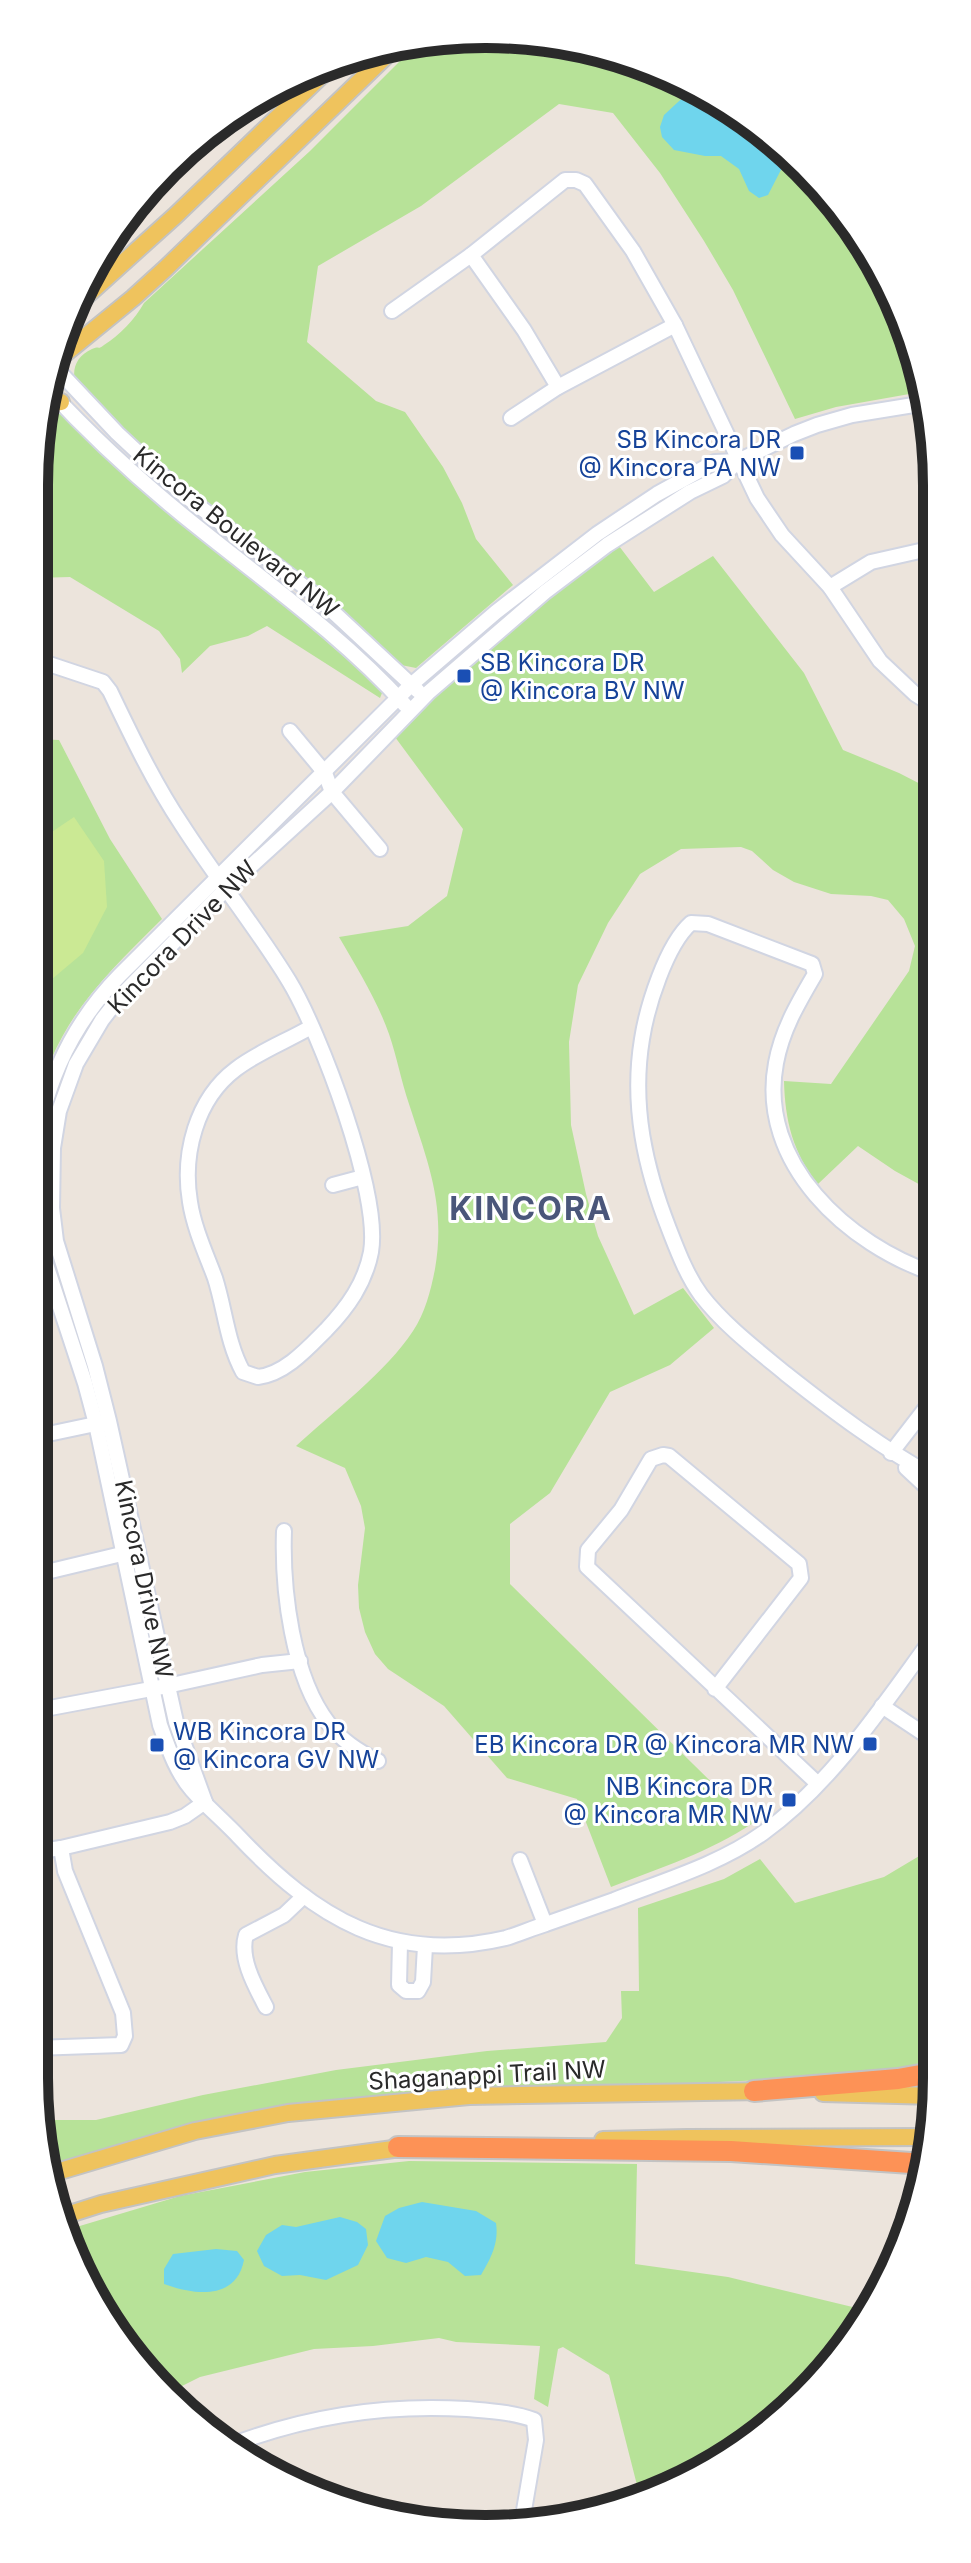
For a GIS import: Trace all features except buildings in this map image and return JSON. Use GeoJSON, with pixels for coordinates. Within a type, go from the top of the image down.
{"type":"FeatureCollection","features":[{"type":"Feature","properties":{"kind":"highway"},"geometry":{"type":"LineString","coordinates":[[754,2091],[923,2075]]}},
{"type":"Feature","properties":{"kind":"highway"},"geometry":{"type":"LineString","coordinates":[[398,2147],[731,2151],[915,2163]]}},
{"type":"Feature","properties":{"kind":"main road"},"geometry":{"type":"LineString","coordinates":[[70,350],[133,298],[381,61]]}},
{"type":"Feature","properties":{"kind":"main road"},"geometry":{"type":"LineString","coordinates":[[95,288],[313,83]]}},
{"type":"Feature","properties":{"kind":"main road","name":"Shaganappi Trail NW"},"geometry":{"type":"LineString","coordinates":[[58,2172],[195,2131],[288,2113],[469,2096],[754,2091],[922,2096]]}},
{"type":"Feature","properties":{"kind":"main road"},"geometry":{"type":"LineString","coordinates":[[70,2214],[101,2204],[275,2165],[398,2147],[687,2138],[919,2137]]}},
{"type":"Feature","properties":{"kind":"street"},"geometry":{"type":"LineString","coordinates":[[392,311],[471,255],[565,180],[585,184],[633,251],[675,325],[757,498],[782,535],[830,587],[880,661],[923,699]]}},
{"type":"Feature","properties":{"kind":"street"},"geometry":{"type":"LineString","coordinates":[[471,255],[524,330],[558,387]]}},
{"type":"Feature","properties":{"kind":"street"},"geometry":{"type":"LineString","coordinates":[[511,418],[558,387],[675,325]]}},
{"type":"Feature","properties":{"kind":"street","name":"Kincora Boulevard NW"},"geometry":{"type":"LineString","coordinates":[[62,375],[117,433],[179,491],[315,595],[424,697]]}},
{"type":"Feature","properties":{"kind":"street","name":"Kincora Boulevard NW"},"geometry":{"type":"LineString","coordinates":[[55,405],[142,481],[335,635],[410,711]]}},
{"type":"Feature","properties":{"kind":"street","name":"Kincora Drive NW"},"geometry":{"type":"LineString","coordinates":[[48,1093],[73,1036],[103,992],[222,883],[332,792],[424,697],[486,641],[607,545],[668,505],[723,476],[738,461],[817,425],[852,415],[916,405]]}},
{"type":"Feature","properties":{"kind":"street","name":"Kincora Drive NW"},"geometry":{"type":"LineString","coordinates":[[738,461],[715,462],[627,513],[496,612],[412,684],[222,883],[119,998],[76,1064],[59,1111],[53,1148],[52,1208],[56,1241],[95,1366],[102,1423],[160,1688],[205,1802],[260,1859],[304,1896],[345,1923],[400,1943],[425,1946],[471,1944],[508,1937],[719,1858],[762,1834],[798,1804],[882,1706],[923,1651]]}},
{"type":"Feature","properties":{"kind":"street"},"geometry":{"type":"LineString","coordinates":[[830,587],[871,562],[923,550]]}},
{"type":"Feature","properties":{"kind":"street"},"geometry":{"type":"LineString","coordinates":[[48,664],[103,682],[110,691],[145,763],[181,825],[290,983],[326,1057],[363,1177],[371,1211],[372,1239],[367,1268],[355,1295],[316,1341],[284,1367],[258,1377],[243,1372],[234,1352],[219,1291],[190,1203],[187,1170],[190,1150],[205,1104],[234,1070],[311,1027]]}},
{"type":"Feature","properties":{"kind":"street"},"geometry":{"type":"LineString","coordinates":[[290,731],[325,773],[332,792],[380,849]]}},
{"type":"Feature","properties":{"kind":"street"},"geometry":{"type":"LineString","coordinates":[[923,1268],[886,1251],[831,1212],[805,1184],[778,1129],[773,1090],[776,1064],[787,1021],[815,974],[812,964],[708,924],[691,923],[676,944],[653,996],[638,1070],[638,1110],[645,1153],[666,1220],[701,1295],[754,1349],[891,1453],[923,1471]]}},
{"type":"Feature","properties":{"kind":"street"},"geometry":{"type":"LineString","coordinates":[[48,1148],[53,1148]]}},
{"type":"Feature","properties":{"kind":"street"},"geometry":{"type":"LineString","coordinates":[[333,1185],[363,1177]]}},
{"type":"Feature","properties":{"kind":"street"},"geometry":{"type":"LineString","coordinates":[[48,1281],[66,1276]]}},
{"type":"Feature","properties":{"kind":"street","name":"Kincora Drive NW"},"geometry":{"type":"LineString","coordinates":[[48,1292],[102,1423]]}},
{"type":"Feature","properties":{"kind":"street"},"geometry":{"type":"LineString","coordinates":[[891,1453],[923,1412]]}},
{"type":"Feature","properties":{"kind":"street"},"geometry":{"type":"LineString","coordinates":[[48,1434],[102,1423]]}},
{"type":"Feature","properties":{"kind":"street"},"geometry":{"type":"LineString","coordinates":[[891,1453],[923,1484]]}},
{"type":"Feature","properties":{"kind":"street"},"geometry":{"type":"LineString","coordinates":[[715,1689],[801,1578],[799,1564],[669,1456],[663,1455],[651,1459],[621,1510],[588,1550],[587,1567],[715,1689],[817,1783]]}},
{"type":"Feature","properties":{"kind":"street"},"geometry":{"type":"LineString","coordinates":[[284,1531],[285,1582],[300,1661],[309,1690],[329,1724],[354,1749],[378,1761]]}},
{"type":"Feature","properties":{"kind":"street"},"geometry":{"type":"LineString","coordinates":[[48,1572],[131,1552]]}},
{"type":"Feature","properties":{"kind":"street"},"geometry":{"type":"LineString","coordinates":[[48,1708],[262,1665],[300,1661]]}},
{"type":"Feature","properties":{"kind":"street"},"geometry":{"type":"LineString","coordinates":[[882,1706],[923,1733]]}},
{"type":"Feature","properties":{"kind":"street"},"geometry":{"type":"LineString","coordinates":[[48,1850],[170,1822],[205,1802]]}},
{"type":"Feature","properties":{"kind":"street"},"geometry":{"type":"LineString","coordinates":[[48,2048],[121,2045],[125,2036],[123,2013],[65,1871],[61,1848]]}},
{"type":"Feature","properties":{"kind":"street"},"geometry":{"type":"LineString","coordinates":[[520,1860],[545,1924]]}},
{"type":"Feature","properties":{"kind":"street"},"geometry":{"type":"LineString","coordinates":[[266,2007],[255,1986],[243,1946],[246,1935],[284,1915],[304,1896]]}},
{"type":"Feature","properties":{"kind":"street"},"geometry":{"type":"LineString","coordinates":[[400,1943],[399,1985],[406,1991],[418,1991],[423,1982],[425,1946]]}},
{"type":"Feature","properties":{"kind":"street"},"geometry":{"type":"LineString","coordinates":[[243,2441],[302,2423],[370,2411],[451,2408],[520,2415],[534,2420],[536,2440],[524,2513]]}},
{"type":"Feature","properties":{"kind":"green space"},"geometry":{"type":"Polygon","coordinates":[[[486,48],[543,52],[599,63],[653,81],[704,107],[752,138],[795,176],[833,219],[864,267],[890,318],[913,393],[836,407],[795,419],[733,290],[660,173],[613,113],[559,104],[421,206],[318,266],[307,342],[376,401],[405,412],[443,467],[476,539],[513,585],[416,668],[401,665],[337,605],[156,465],[76,385],[74,374],[82,355],[102,347],[121,332],[144,303],[310,151],[406,55],[486,48]]]}},
{"type":"Feature","properties":{"kind":"green space"},"geometry":{"type":"Polygon","coordinates":[[[55,410],[66,415],[380,688],[382,693],[380,698],[267,626],[248,636],[210,646],[182,673],[180,659],[159,631],[70,577],[48,578],[49,457],[55,410]]]}},
{"type":"Feature","properties":{"kind":"green space"},"geometry":{"type":"Polygon","coordinates":[[[619,546],[654,592],[713,556],[804,673],[843,750],[923,785],[923,1186],[858,1146],[818,1184],[802,1160],[786,1110],[784,1081],[831,1084],[909,971],[915,946],[904,919],[888,900],[831,894],[794,882],[773,870],[752,851],[741,847],[681,849],[640,874],[608,923],[578,985],[569,1042],[571,1125],[598,1236],[634,1315],[683,1288],[714,1328],[670,1365],[610,1392],[550,1493],[510,1524],[510,1584],[753,1823],[702,1851],[611,1887],[577,1799],[507,1778],[444,1706],[388,1669],[375,1654],[359,1608],[358,1585],[365,1528],[361,1506],[345,1468],[296,1446],[374,1376],[402,1346],[421,1317],[435,1269],[437,1204],[428,1165],[384,1021],[339,937],[408,926],[447,896],[463,829],[395,737],[502,636],[619,546]]]}},
{"type":"Feature","properties":{"kind":"green space"},"geometry":{"type":"Polygon","coordinates":[[[48,740],[59,740],[110,839],[162,919],[99,984],[82,1005],[48,1067],[48,740]]]}},
{"type":"Feature","properties":{"kind":"green space"},"geometry":{"type":"Polygon","coordinates":[[[74,817],[104,861],[107,907],[83,953],[48,982],[48,835],[74,817]]]}},
{"type":"Feature","properties":{"kind":"green space"},"geometry":{"type":"Polygon","coordinates":[[[923,1854],[923,2085],[762,2080],[434,2090],[334,2102],[170,2132],[56,2163],[50,2120],[96,2120],[203,2095],[336,2070],[487,2051],[606,2042],[622,2018],[621,1991],[639,1991],[638,1908],[724,1879],[760,1859],[795,1903],[884,1877],[923,1854]]]}},
{"type":"Feature","properties":{"kind":"green space"},"geometry":{"type":"Polygon","coordinates":[[[409,2161],[637,2164],[635,2264],[728,2277],[857,2308],[814,2366],[756,2421],[679,2470],[638,2488],[609,2375],[563,2347],[558,2349],[548,2407],[534,2399],[540,2346],[456,2342],[439,2338],[314,2349],[200,2377],[177,2388],[122,2321],[93,2271],[75,2228],[180,2196],[305,2172],[409,2161]]]}},
{"type":"Feature","properties":{"kind":"water"},"geometry":{"type":"Polygon","coordinates":[[[684,96],[752,138],[783,165],[768,195],[759,198],[749,191],[739,169],[721,156],[674,150],[662,137],[660,127],[664,115],[684,96]]]}},
{"type":"Feature","properties":{"kind":"water"},"geometry":{"type":"Polygon","coordinates":[[[422,2202],[476,2211],[496,2223],[493,2250],[481,2275],[465,2276],[448,2262],[426,2257],[406,2263],[387,2258],[376,2241],[385,2216],[399,2208],[422,2202]]]}},
{"type":"Feature","properties":{"kind":"water"},"geometry":{"type":"Polygon","coordinates":[[[340,2217],[357,2222],[366,2229],[368,2245],[358,2265],[326,2280],[300,2275],[282,2276],[264,2266],[257,2251],[266,2235],[282,2225],[296,2227],[340,2217]]]}},
{"type":"Feature","properties":{"kind":"water"},"geometry":{"type":"Polygon","coordinates":[[[216,2249],[237,2251],[244,2260],[232,2283],[212,2292],[188,2291],[164,2284],[164,2269],[173,2254],[216,2249]]]}},
{"type":"Feature","properties":{"kind":"place","name":"SB Kincora DR @ Kincora PA NW"},"geometry":{"type":"Point","coordinates":[797,453]}},
{"type":"Feature","properties":{"kind":"place","name":"SB Kincora DR @ Kincora BV NW"},"geometry":{"type":"Point","coordinates":[464,676]}},
{"type":"Feature","properties":{"kind":"place","name":"EB Kincora DR @ Kincora MR NW"},"geometry":{"type":"Point","coordinates":[870,1744]}},
{"type":"Feature","properties":{"kind":"place","name":"WB Kincora DR @ Kincora GV NW"},"geometry":{"type":"Point","coordinates":[157,1745]}},
{"type":"Feature","properties":{"kind":"place","name":"NB Kincora DR @ Kincora MR NW"},"geometry":{"type":"Point","coordinates":[789,1800]}},
{"type":"Feature","properties":{"kind":"district","name":"KINCORA"},"geometry":{"type":"Point","coordinates":[531,1208]}}]}
